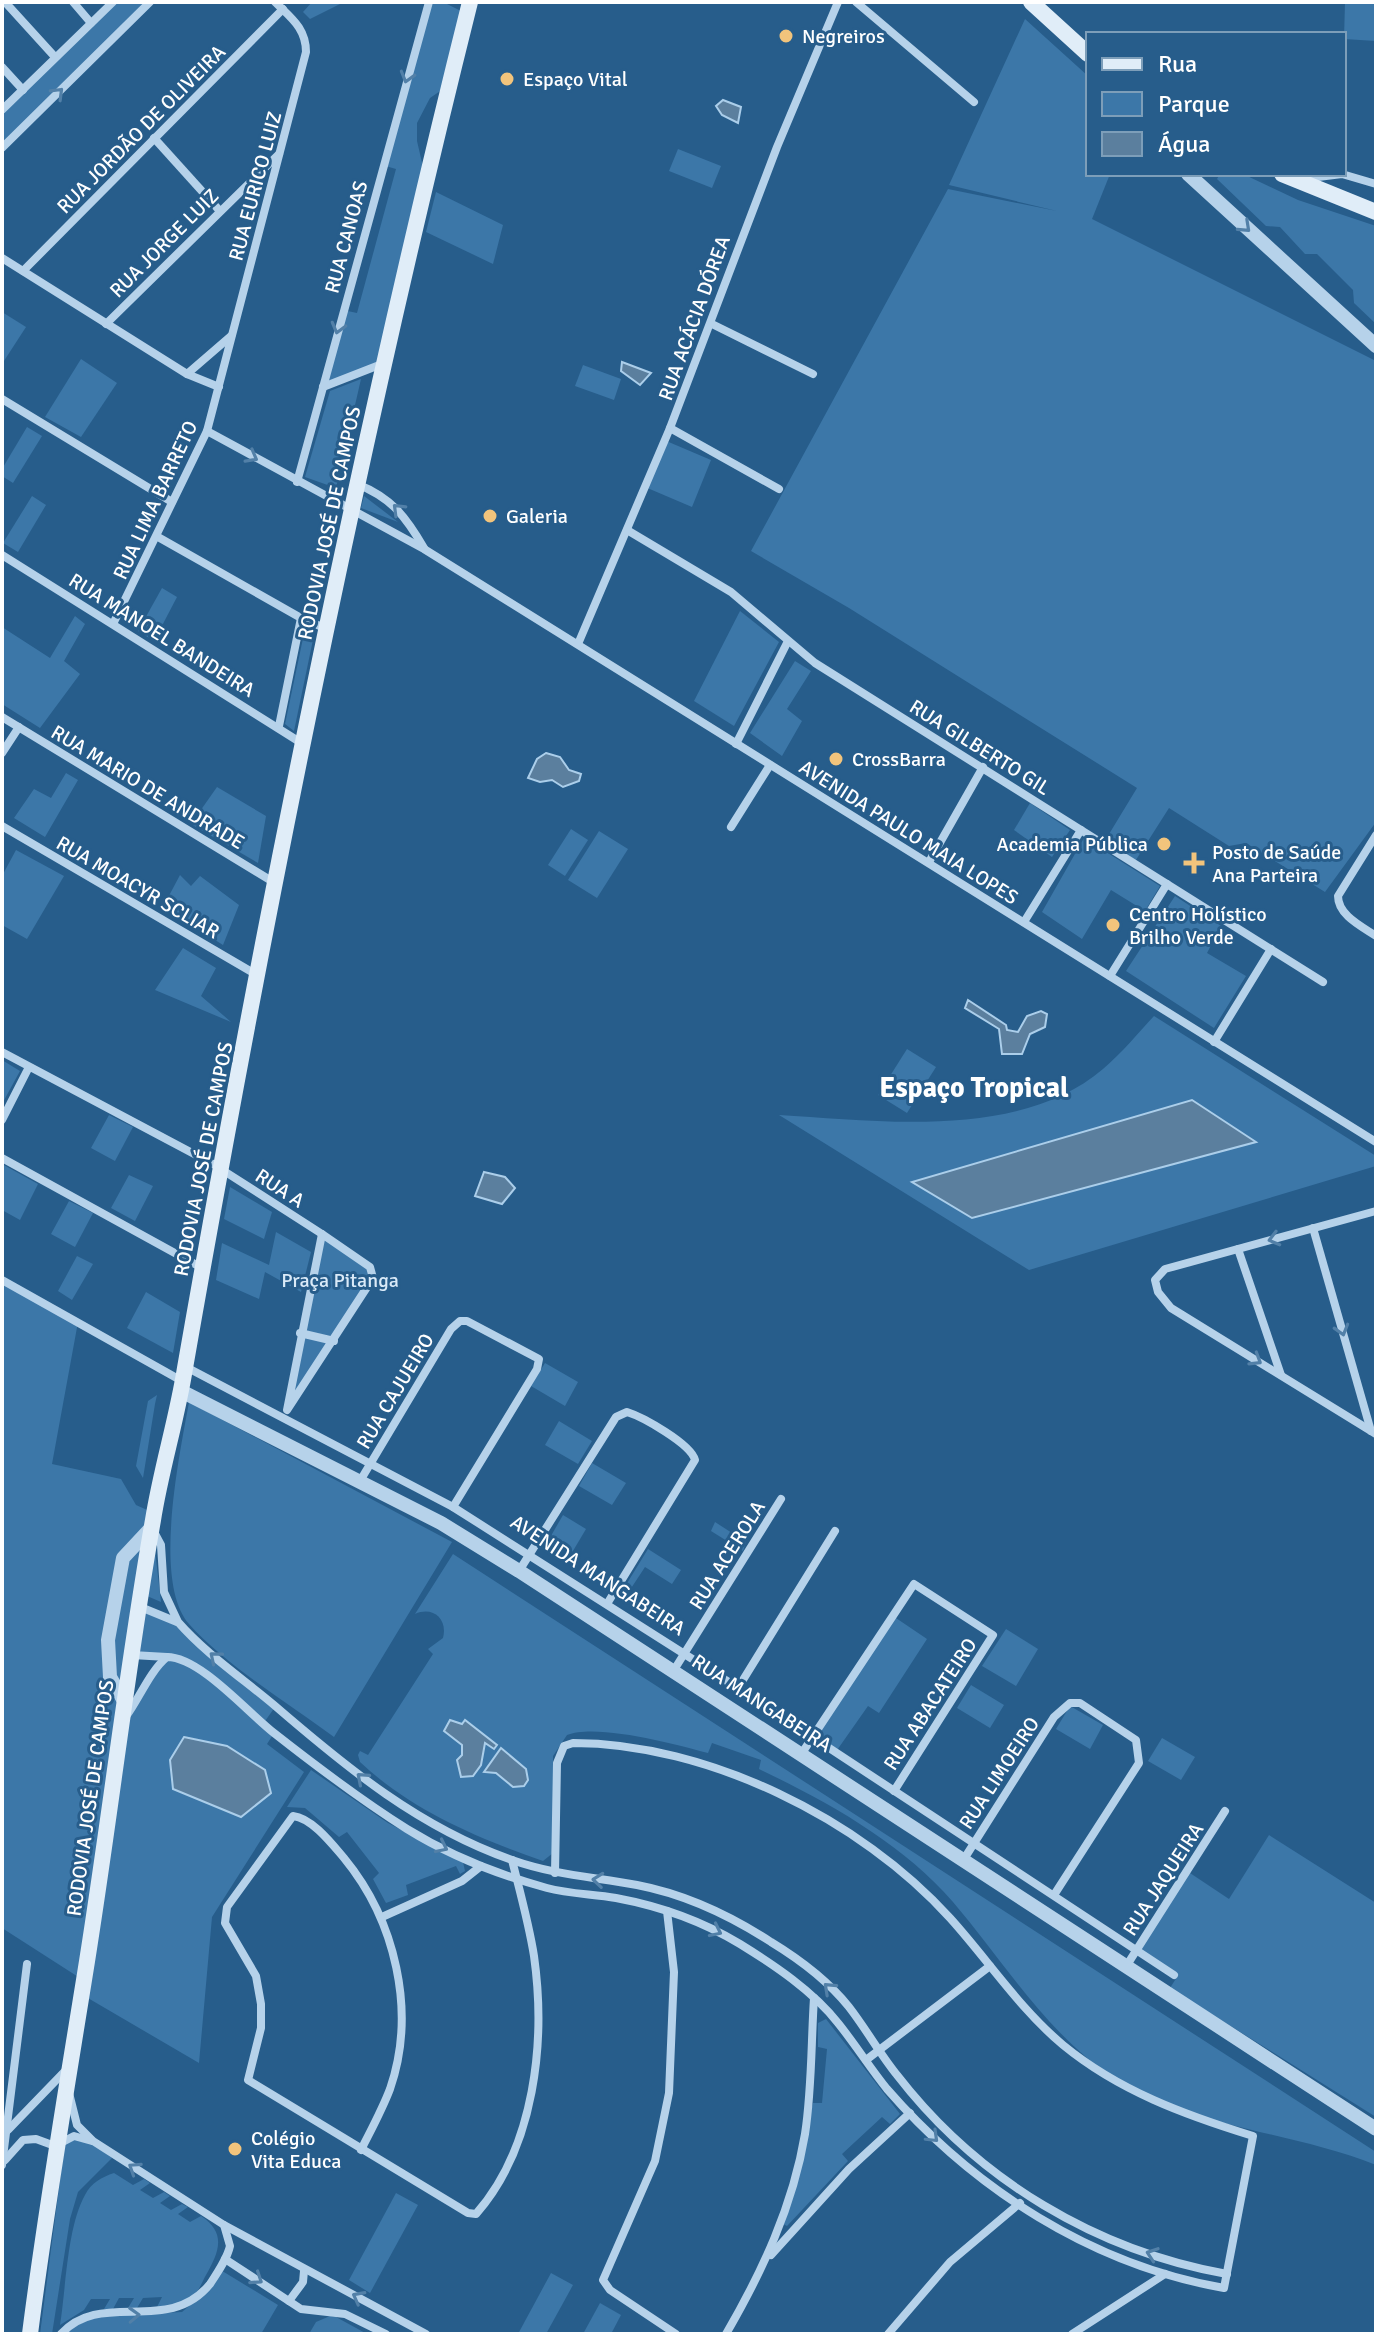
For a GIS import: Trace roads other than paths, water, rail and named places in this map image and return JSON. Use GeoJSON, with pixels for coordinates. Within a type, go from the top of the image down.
{"type":"FeatureCollection","features":[{"type":"Feature","properties":{"kind":"main road"},"geometry":{"type":"LineString","coordinates":[[1031,2],[1086,52]]}},
{"type":"Feature","properties":{"kind":"main road","name":"RODOVIA JOSÉ DE CAMPOS"},"geometry":{"type":"LineString","coordinates":[[30,2334],[55,2146],[151,1528],[183,1379],[303,744],[383,364],[466,8]]}},
{"type":"Feature","properties":{"kind":"main road"},"geometry":{"type":"LineString","coordinates":[[1289,177],[1376,212]]}},
{"type":"Feature","properties":{"kind":"street"},"geometry":{"type":"LineString","coordinates":[[5,2],[55,57]]}},
{"type":"Feature","properties":{"kind":"street"},"geometry":{"type":"LineString","coordinates":[[73,2],[91,23]]}},
{"type":"Feature","properties":{"kind":"street"},"geometry":{"type":"LineString","coordinates":[[2,110],[113,2]]}},
{"type":"Feature","properties":{"kind":"street"},"geometry":{"type":"LineString","coordinates":[[2,148],[150,2]]}},
{"type":"Feature","properties":{"kind":"street","name":"RUA EURICO LUIZ"},"geometry":{"type":"LineString","coordinates":[[219,387],[306,52],[306,38],[301,27],[275,2]]}},
{"type":"Feature","properties":{"kind":"street","name":"RUA CANOAS"},"geometry":{"type":"LineString","coordinates":[[297,482],[429,2]]}},
{"type":"Feature","properties":{"kind":"street","name":"RUA ACÁCIA DÓREA"},"geometry":{"type":"LineString","coordinates":[[578,644],[670,428],[777,147],[838,2]]}},
{"type":"Feature","properties":{"kind":"street"},"geometry":{"type":"LineString","coordinates":[[856,2],[974,102]]}},
{"type":"Feature","properties":{"kind":"street","name":"RUA JORDÃO DE OLIVEIRA"},"geometry":{"type":"LineString","coordinates":[[23,271],[283,9]]}},
{"type":"Feature","properties":{"kind":"street"},"geometry":{"type":"LineString","coordinates":[[2,67],[23,90]]}},
{"type":"Feature","properties":{"kind":"street"},"geometry":{"type":"LineString","coordinates":[[154,138],[219,210]]}},
{"type":"Feature","properties":{"kind":"street","name":"RUA JORGE LUIZ"},"geometry":{"type":"LineString","coordinates":[[106,324],[219,210],[280,154]]}},
{"type":"Feature","properties":{"kind":"street"},"geometry":{"type":"LineString","coordinates":[[1346,175],[1376,184]]}},
{"type":"Feature","properties":{"kind":"street"},"geometry":{"type":"LineString","coordinates":[[1190,176],[1376,346]]}},
{"type":"Feature","properties":{"kind":"street"},"geometry":{"type":"LineString","coordinates":[[2,258],[187,374],[219,387]]}},
{"type":"Feature","properties":{"kind":"street"},"geometry":{"type":"LineString","coordinates":[[712,324],[813,374]]}},
{"type":"Feature","properties":{"kind":"street"},"geometry":{"type":"LineString","coordinates":[[187,374],[232,336]]}},
{"type":"Feature","properties":{"kind":"street"},"geometry":{"type":"LineString","coordinates":[[323,387],[383,364]]}},
{"type":"Feature","properties":{"kind":"street","name":"RUA LIMA BARRETO"},"geometry":{"type":"LineString","coordinates":[[113,624],[207,431],[219,387]]}},
{"type":"Feature","properties":{"kind":"street"},"geometry":{"type":"LineString","coordinates":[[2,399],[172,502]]}},
{"type":"Feature","properties":{"kind":"street"},"geometry":{"type":"LineString","coordinates":[[670,428],[779,489]]}},
{"type":"Feature","properties":{"kind":"street","name":"AVENIDA PAULO MAIA LOPES"},"geometry":{"type":"LineString","coordinates":[[207,431],[424,549],[1376,1142]]}},
{"type":"Feature","properties":{"kind":"street","name":"AVENIDA PAULO MAIA LOPES"},"geometry":{"type":"LineString","coordinates":[[357,484],[392,502],[405,515],[424,549]]}},
{"type":"Feature","properties":{"kind":"street","name":"RUA GILBERTO GIL"},"geometry":{"type":"LineString","coordinates":[[627,530],[731,592],[815,663],[1323,982]]}},
{"type":"Feature","properties":{"kind":"street"},"geometry":{"type":"LineString","coordinates":[[158,537],[301,618],[327,629]]}},
{"type":"Feature","properties":{"kind":"street","name":"RUA MANOEL BANDEIRA"},"geometry":{"type":"LineString","coordinates":[[2,555],[279,726],[303,744]]}},
{"type":"Feature","properties":{"kind":"street","name":"RODOVIA JOSÉ DE CAMPOS"},"geometry":{"type":"LineString","coordinates":[[279,726],[301,618]]}},
{"type":"Feature","properties":{"kind":"street"},"geometry":{"type":"LineString","coordinates":[[736,744],[788,641]]}},
{"type":"Feature","properties":{"kind":"street","name":"RUA MARIO DE ANDRADE"},"geometry":{"type":"LineString","coordinates":[[2,717],[276,884]]}},
{"type":"Feature","properties":{"kind":"street"},"geometry":{"type":"LineString","coordinates":[[2,753],[19,727]]}},
{"type":"Feature","properties":{"kind":"street"},"geometry":{"type":"LineString","coordinates":[[731,827],[770,765]]}},
{"type":"Feature","properties":{"kind":"street"},"geometry":{"type":"LineString","coordinates":[[929,862],[983,767]]}},
{"type":"Feature","properties":{"kind":"street","name":"RUA MOACYR SCLIAR"},"geometry":{"type":"LineString","coordinates":[[2,826],[258,976]]}},
{"type":"Feature","properties":{"kind":"street"},"geometry":{"type":"LineString","coordinates":[[1024,922],[1081,830]]}},
{"type":"Feature","properties":{"kind":"street"},"geometry":{"type":"LineString","coordinates":[[1376,835],[1338,896],[1338,904],[1348,916],[1376,936]]}},
{"type":"Feature","properties":{"kind":"street"},"geometry":{"type":"LineString","coordinates":[[1110,976],[1167,884]]}},
{"type":"Feature","properties":{"kind":"street"},"geometry":{"type":"LineString","coordinates":[[1214,1042],[1271,949]]}},
{"type":"Feature","properties":{"kind":"street","name":"RUA A"},"geometry":{"type":"LineString","coordinates":[[2,1052],[221,1168],[322,1234]]}},
{"type":"Feature","properties":{"kind":"street"},"geometry":{"type":"LineString","coordinates":[[2,1120],[29,1067]]}},
{"type":"Feature","properties":{"kind":"street"},"geometry":{"type":"LineString","coordinates":[[2,1158],[202,1268]]}},
{"type":"Feature","properties":{"kind":"street"},"geometry":{"type":"LineString","coordinates":[[1374,1432],[1171,1308],[1158,1292],[1155,1280],[1165,1269],[1376,1211]]}},
{"type":"Feature","properties":{"kind":"street"},"geometry":{"type":"LineString","coordinates":[[1313,1228],[1374,1432]]}},
{"type":"Feature","properties":{"kind":"street"},"geometry":{"type":"LineString","coordinates":[[322,1234],[374,1273],[372,1282],[286,1414],[300,1333],[322,1234]]}},
{"type":"Feature","properties":{"kind":"street"},"geometry":{"type":"LineString","coordinates":[[1238,1249],[1281,1376]]}},
{"type":"Feature","properties":{"kind":"street","name":"AVENIDA MANGABEIRA"},"geometry":{"type":"LineString","coordinates":[[2,1280],[183,1379],[286,1414],[369,1465],[453,1507],[738,1688],[1174,1975]]}},
{"type":"Feature","properties":{"kind":"street","name":"RUA CAJUEIRO"},"geometry":{"type":"LineString","coordinates":[[360,1481],[451,1329],[460,1321],[518,1346],[539,1359],[537,1369],[453,1507]]}},
{"type":"Feature","properties":{"kind":"street"},"geometry":{"type":"LineString","coordinates":[[300,1333],[334,1341]]}},
{"type":"Feature","properties":{"kind":"street","name":"RUA MANGABEIRA"},"geometry":{"type":"LineString","coordinates":[[183,1379],[360,1481],[441,1523],[519,1571],[1376,2129]]}},
{"type":"Feature","properties":{"kind":"street"},"geometry":{"type":"LineString","coordinates":[[519,1571],[621,1413],[638,1415],[694,1454],[692,1466],[607,1604]]}},
{"type":"Feature","properties":{"kind":"street","name":"RUA ACEROLA"},"geometry":{"type":"LineString","coordinates":[[674,1670],[781,1499]]}},
{"type":"Feature","properties":{"kind":"street"},"geometry":{"type":"LineString","coordinates":[[124,1701],[110,1677],[108,1640],[123,1558],[151,1528],[161,1545],[164,1592],[178,1622]]}},
{"type":"Feature","properties":{"kind":"street"},"geometry":{"type":"LineString","coordinates":[[738,1688],[835,1531]]}},
{"type":"Feature","properties":{"kind":"street","name":"RUA ABACATEIRO"},"geometry":{"type":"LineString","coordinates":[[812,1738],[914,1584],[993,1635],[894,1791]]}},
{"type":"Feature","properties":{"kind":"street"},"geometry":{"type":"LineString","coordinates":[[115,1613],[138,1606],[178,1622],[275,1707],[403,1809],[512,1860],[555,1873],[658,1890],[746,1926],[814,1973],[847,2005],[925,2108],[968,2152],[1025,2195],[1113,2240],[1194,2268],[1227,2274]]}},
{"type":"Feature","properties":{"kind":"street"},"geometry":{"type":"LineString","coordinates":[[108,1640],[117,1651],[132,1655],[178,1657],[322,1769],[410,1831],[481,1866],[549,1889],[612,1897],[667,1911],[741,1944],[814,1998],[837,2020],[910,2113],[957,2160],[1018,2205],[1070,2235],[1165,2274],[1224,2288],[1253,2136],[1163,2106],[1109,2079],[1024,2009],[949,1916],[900,1871],[827,1818],[778,1792],[720,1769],[654,1753],[582,1743],[564,1746],[557,1763],[555,1873]]}},
{"type":"Feature","properties":{"kind":"street"},"geometry":{"type":"LineString","coordinates":[[121,1722],[147,1689],[158,1665],[167,1657]]}},
{"type":"Feature","properties":{"kind":"street","name":"RUA LIMOEIRO"},"geometry":{"type":"LineString","coordinates":[[964,1859],[1054,1717],[1070,1703],[1080,1703],[1126,1731],[1140,1750],[1134,1773],[1054,1895]]}},
{"type":"Feature","properties":{"kind":"street"},"geometry":{"type":"LineString","coordinates":[[263,1724],[275,1707]]}},
{"type":"Feature","properties":{"kind":"street"},"geometry":{"type":"LineString","coordinates":[[802,1753],[812,1738]]}},
{"type":"Feature","properties":{"kind":"street"},"geometry":{"type":"LineString","coordinates":[[322,1769],[334,1754]]}},
{"type":"Feature","properties":{"kind":"street","name":"RUA JAQUEIRA"},"geometry":{"type":"LineString","coordinates":[[1127,1965],[1225,1811]]}},
{"type":"Feature","properties":{"kind":"street"},"geometry":{"type":"LineString","coordinates":[[361,2150],[390,2088],[402,2035],[398,1979],[382,1917],[365,1884],[348,1863],[298,1816],[287,1821],[225,1914],[231,1935],[256,1976],[261,2004],[261,2028],[248,2080],[361,2150],[472,2214],[479,2211],[506,2169],[526,2118],[536,2060],[539,2008],[534,1957],[512,1860]]}},
{"type":"Feature","properties":{"kind":"street"},"geometry":{"type":"LineString","coordinates":[[382,1917],[462,1881],[481,1866]]}},
{"type":"Feature","properties":{"kind":"street"},"geometry":{"type":"LineString","coordinates":[[667,1911],[674,1972],[669,2093],[655,2161],[603,2280],[610,2290],[676,2334]]}},
{"type":"Feature","properties":{"kind":"street"},"geometry":{"type":"LineString","coordinates":[[741,1944],[746,1926]]}},
{"type":"Feature","properties":{"kind":"street"},"geometry":{"type":"LineString","coordinates":[[2,2164],[27,1964]]}},
{"type":"Feature","properties":{"kind":"street"},"geometry":{"type":"LineString","coordinates":[[866,2060],[879,2047],[990,1966]]}},
{"type":"Feature","properties":{"kind":"street"},"geometry":{"type":"LineString","coordinates":[[726,2334],[766,2260],[791,2188],[804,2134],[814,1998]]}},
{"type":"Feature","properties":{"kind":"street"},"geometry":{"type":"LineString","coordinates":[[7,2131],[29,2104],[68,2067]]}},
{"type":"Feature","properties":{"kind":"street"},"geometry":{"type":"LineString","coordinates":[[65,2085],[77,2125],[93,2141],[224,2225],[304,2271],[426,2334]]}},
{"type":"Feature","properties":{"kind":"street"},"geometry":{"type":"LineString","coordinates":[[11,2096],[29,2104]]}},
{"type":"Feature","properties":{"kind":"street"},"geometry":{"type":"LineString","coordinates":[[766,2260],[849,2169],[910,2113]]}},
{"type":"Feature","properties":{"kind":"street"},"geometry":{"type":"LineString","coordinates":[[2,2164],[23,2140],[36,2139],[55,2146],[74,2136],[93,2141]]}},
{"type":"Feature","properties":{"kind":"street"},"geometry":{"type":"LineString","coordinates":[[888,2334],[950,2262],[1018,2205],[1025,2195]]}},
{"type":"Feature","properties":{"kind":"street"},"geometry":{"type":"LineString","coordinates":[[61,2334],[71,2324],[95,2316],[182,2312],[203,2294],[225,2259],[230,2246],[224,2225]]}},
{"type":"Feature","properties":{"kind":"street"},"geometry":{"type":"LineString","coordinates":[[225,2259],[301,2309],[345,2314],[386,2334]]}},
{"type":"Feature","properties":{"kind":"street"},"geometry":{"type":"LineString","coordinates":[[289,2301],[303,2282],[304,2271]]}},
{"type":"Feature","properties":{"kind":"street"},"geometry":{"type":"LineString","coordinates":[[1072,2334],[1165,2274]]}},
{"type":"Feature","properties":{"kind":"water"},"geometry":{"type":"Polygon","coordinates":[[[723,100],[741,107],[738,123],[722,115],[716,106],[723,100]]]}},
{"type":"Feature","properties":{"kind":"water"},"geometry":{"type":"Polygon","coordinates":[[[622,362],[651,373],[640,385],[621,371],[622,362]]]}},
{"type":"Feature","properties":{"kind":"water"},"geometry":{"type":"Polygon","coordinates":[[[546,753],[560,757],[569,770],[581,774],[579,781],[563,787],[552,780],[540,782],[528,778],[537,759],[546,753]]]}},
{"type":"Feature","properties":{"kind":"water"},"geometry":{"type":"Polygon","coordinates":[[[968,1000],[1006,1025],[1007,1030],[1018,1032],[1027,1016],[1041,1011],[1047,1014],[1045,1027],[1030,1034],[1022,1054],[1002,1054],[999,1029],[965,1008],[968,1000]]]}},
{"type":"Feature","properties":{"kind":"water"},"geometry":{"type":"Polygon","coordinates":[[[1192,1100],[1256,1142],[972,1218],[912,1182],[1192,1100]]]}},
{"type":"Feature","properties":{"kind":"water"},"geometry":{"type":"Polygon","coordinates":[[[484,1172],[505,1177],[515,1188],[502,1204],[475,1196],[484,1172]]]}},
{"type":"Feature","properties":{"kind":"water"},"geometry":{"type":"Polygon","coordinates":[[[450,1720],[462,1724],[465,1720],[497,1745],[494,1749],[485,1743],[481,1765],[473,1776],[461,1777],[457,1760],[462,1755],[462,1745],[444,1731],[450,1720]]]}},
{"type":"Feature","properties":{"kind":"water"},"geometry":{"type":"Polygon","coordinates":[[[184,1737],[227,1746],[265,1770],[271,1793],[241,1817],[173,1789],[170,1760],[184,1737]]]}},
{"type":"Feature","properties":{"kind":"water"},"geometry":{"type":"Polygon","coordinates":[[[501,1748],[526,1769],[528,1780],[524,1786],[513,1787],[496,1773],[484,1772],[501,1748]]]}},
{"type":"Feature","properties":{"kind":"place","name":"Negreiros"},"geometry":{"type":"Point","coordinates":[786,36]}},
{"type":"Feature","properties":{"kind":"place","name":"Espaço Vital"},"geometry":{"type":"Point","coordinates":[507,79]}},
{"type":"Feature","properties":{"kind":"place","name":"Galeria"},"geometry":{"type":"Point","coordinates":[490,516]}},
{"type":"Feature","properties":{"kind":"place","name":"CrossBarra"},"geometry":{"type":"Point","coordinates":[836,759]}},
{"type":"Feature","properties":{"kind":"place","name":"Academia Pública"},"geometry":{"type":"Point","coordinates":[1164,844]}},
{"type":"Feature","properties":{"kind":"place","name":"Posto de Saúde Ana Parteira"},"geometry":{"type":"Point","coordinates":[1194,863]}},
{"type":"Feature","properties":{"kind":"place","name":"Centro Holístico Brilho Verde"},"geometry":{"type":"Point","coordinates":[1113,925]}},
{"type":"Feature","properties":{"kind":"place","name":"Colégio Vita Educa"},"geometry":{"type":"Point","coordinates":[235,2149]}},
{"type":"Feature","properties":{"kind":"district","name":"Espaço Tropical"},"geometry":{"type":"Point","coordinates":[974,1087]}},
{"type":"Feature","properties":{"kind":"park label","name":"Praça Pitanga"},"geometry":{"type":"Point","coordinates":[340,1280]}}]}
